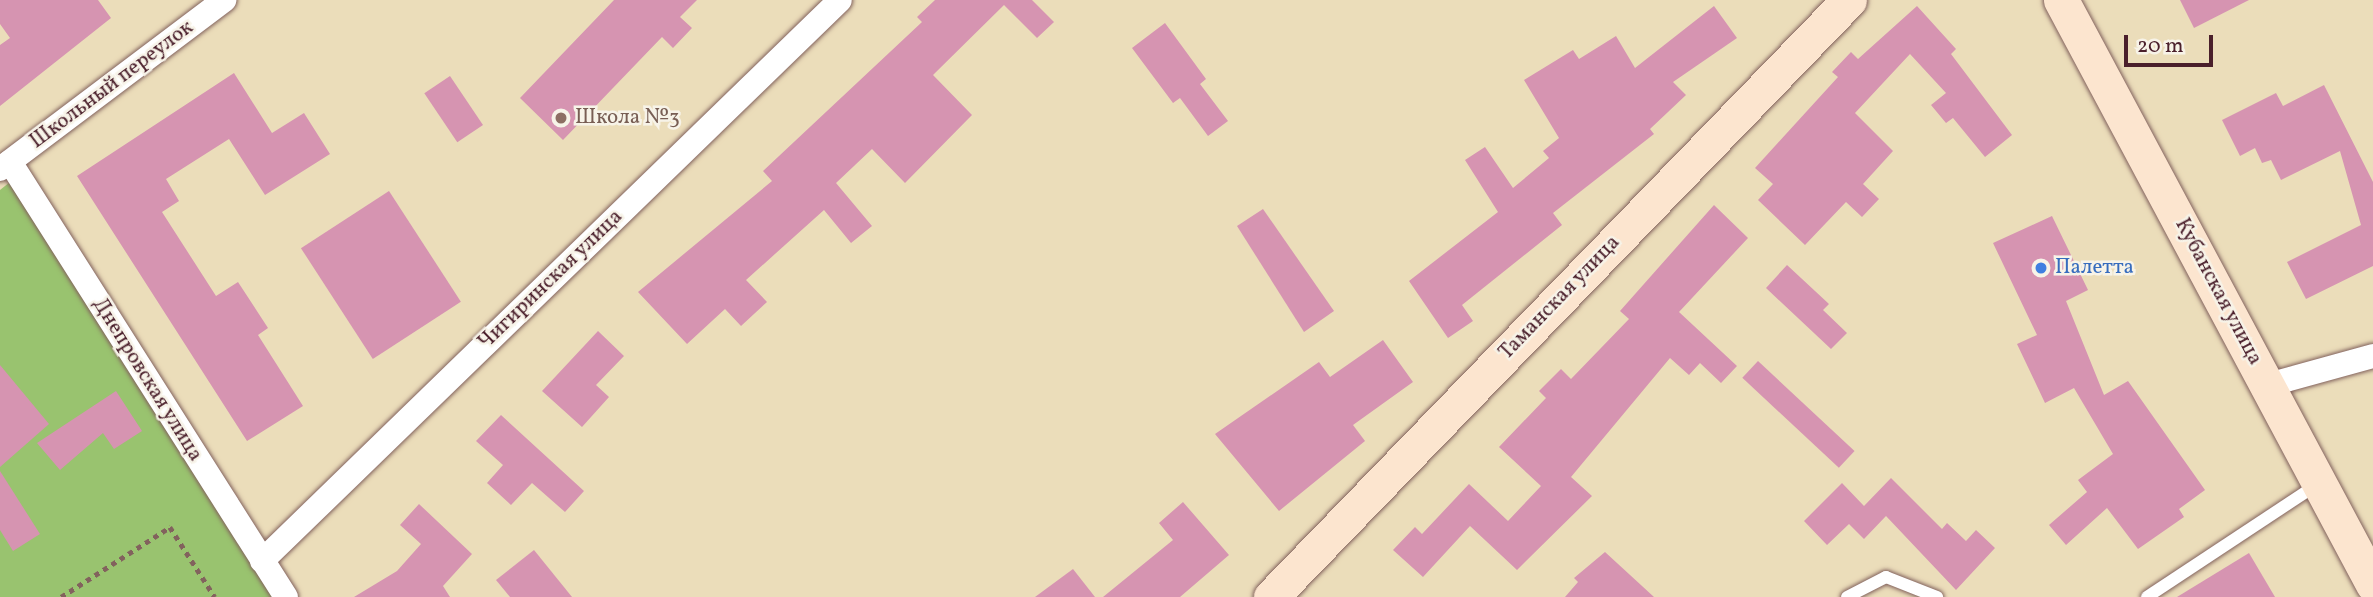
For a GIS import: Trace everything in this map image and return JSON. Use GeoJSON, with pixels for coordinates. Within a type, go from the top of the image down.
{"type":"FeatureCollection","features":[{"type":"Feature","properties":{"kind":"street","name":"Школьный переулок"},"geometry":{"type":"LineString","coordinates":[[5,165],[224,0]]}},
{"type":"Feature","properties":{"kind":"street","name":"Чигиринская улица"},"geometry":{"type":"LineString","coordinates":[[262,561],[840,0]]}},
{"type":"Feature","properties":{"kind":"street","name":"Таманская улица"},"geometry":{"type":"LineString","coordinates":[[1271,597],[1849,0]]}},
{"type":"Feature","properties":{"kind":"street","name":"Кубанская улица"},"geometry":{"type":"LineString","coordinates":[[2061,0],[2373,584]]}},
{"type":"Feature","properties":{"kind":"street","name":"Днепровская улица"},"geometry":{"type":"LineString","coordinates":[[5,165],[286,597]]}},
{"type":"Feature","properties":{"kind":"street"},"geometry":{"type":"LineString","coordinates":[[2267,385],[2373,356]]}},
{"type":"Feature","properties":{"kind":"lane"},"geometry":{"type":"LineString","coordinates":[[2147,597],[2319,483]]}},
{"type":"Feature","properties":{"kind":"lane"},"geometry":{"type":"LineString","coordinates":[[1847,597],[1886,577],[1937,597]]}},
{"type":"Feature","properties":{"kind":"path"},"geometry":{"type":"LineString","coordinates":[[61,597],[170,527],[215,597]]}},
{"type":"Feature","properties":{"kind":"green space"},"geometry":{"type":"Polygon","coordinates":[[[10,182],[275,597],[0,597],[0,190],[10,182]]]}},
{"type":"Feature","properties":{"kind":"building"},"geometry":{"type":"Polygon","coordinates":[[[0,0],[98,0],[111,18],[0,106],[0,45],[10,38],[0,24],[0,0]]]}},
{"type":"Feature","properties":{"kind":"building"},"geometry":{"type":"Polygon","coordinates":[[[614,0],[697,0],[680,17],[692,28],[673,48],[662,37],[563,140],[520,98],[614,0]]]}},
{"type":"Feature","properties":{"kind":"building"},"geometry":{"type":"Polygon","coordinates":[[[935,0],[1032,0],[1054,22],[1037,38],[1004,5],[933,75],[972,115],[905,183],[872,149],[836,183],[872,226],[851,243],[824,210],[746,280],[767,302],[741,326],[725,309],[687,344],[638,292],[772,181],[763,171],[922,22],[917,17],[935,0]]]}},
{"type":"Feature","properties":{"kind":"building"},"geometry":{"type":"Polygon","coordinates":[[[2180,0],[2249,0],[2194,28],[2180,0]]]}},
{"type":"Feature","properties":{"kind":"building"},"geometry":{"type":"Polygon","coordinates":[[[1714,6],[1737,38],[1673,82],[1686,95],[1650,129],[1654,134],[1553,213],[1562,225],[1462,305],[1473,321],[1448,338],[1409,281],[1498,212],[1465,160],[1485,147],[1513,188],[1549,158],[1543,151],[1559,138],[1524,80],[1573,50],[1579,59],[1616,36],[1635,68],[1714,6]]]}},
{"type":"Feature","properties":{"kind":"building"},"geometry":{"type":"Polygon","coordinates":[[[1917,6],[1956,49],[1951,54],[2012,135],[1985,157],[1953,118],[1946,123],[1931,105],[1946,93],[1910,54],[1855,113],[1893,151],[1863,184],[1879,199],[1862,217],[1846,202],[1805,245],[1758,200],[1773,184],[1755,168],[1838,77],[1832,72],[1851,52],[1858,59],[1917,6]]]}},
{"type":"Feature","properties":{"kind":"building"},"geometry":{"type":"Polygon","coordinates":[[[1165,23],[1206,79],[1200,84],[1228,121],[1208,136],[1180,98],[1173,103],[1132,48],[1165,23]]]}},
{"type":"Feature","properties":{"kind":"building"},"geometry":{"type":"Polygon","coordinates":[[[234,73],[272,133],[304,113],[330,154],[265,195],[229,139],[166,179],[179,201],[162,212],[216,296],[238,282],[268,328],[258,335],[303,406],[247,441],[77,176],[234,73]]]}},
{"type":"Feature","properties":{"kind":"building"},"geometry":{"type":"Polygon","coordinates":[[[450,76],[483,125],[457,142],[424,93],[450,76]]]}},
{"type":"Feature","properties":{"kind":"building"},"geometry":{"type":"Polygon","coordinates":[[[2324,85],[2373,182],[2373,266],[2306,299],[2287,262],[2361,225],[2340,151],[2281,180],[2271,160],[2262,163],[2255,148],[2240,156],[2222,120],[2276,93],[2283,106],[2324,85]]]}},
{"type":"Feature","properties":{"kind":"building"},"geometry":{"type":"Polygon","coordinates":[[[389,191],[461,302],[373,359],[301,248],[389,191]]]}},
{"type":"Feature","properties":{"kind":"building"},"geometry":{"type":"Polygon","coordinates":[[[1714,205],[1748,238],[1679,312],[1737,366],[1721,383],[1700,363],[1689,375],[1670,358],[1571,477],[1592,496],[1517,570],[1470,526],[1423,577],[1393,550],[1415,527],[1422,534],[1469,484],[1508,521],[1541,486],[1499,447],[1546,398],[1539,391],[1561,369],[1571,379],[1629,319],[1620,311],[1714,205]]]}},
{"type":"Feature","properties":{"kind":"building"},"geometry":{"type":"Polygon","coordinates":[[[1263,209],[1334,311],[1304,332],[1237,226],[1263,209]]]}},
{"type":"Feature","properties":{"kind":"building"},"geometry":{"type":"Polygon","coordinates":[[[2052,216],[2088,290],[2066,301],[2104,395],[2128,381],[2205,490],[2179,509],[2184,517],[2138,549],[2107,508],[2066,545],[2049,525],[2087,492],[2078,480],[2113,454],[2074,388],[2045,403],[2017,344],[2037,335],[1993,243],[2052,216]]]}},
{"type":"Feature","properties":{"kind":"building"},"geometry":{"type":"Polygon","coordinates":[[[1787,265],[1829,304],[1823,310],[1847,333],[1831,349],[1766,288],[1787,265]]]}},
{"type":"Feature","properties":{"kind":"building"},"geometry":{"type":"Polygon","coordinates":[[[598,331],[624,356],[596,385],[609,397],[582,427],[542,391],[598,331]]]}},
{"type":"Feature","properties":{"kind":"building"},"geometry":{"type":"Polygon","coordinates":[[[1383,340],[1413,382],[1353,425],[1365,441],[1279,511],[1215,434],[1319,362],[1330,377],[1383,340]]]}},
{"type":"Feature","properties":{"kind":"building"},"geometry":{"type":"Polygon","coordinates":[[[1758,361],[1855,451],[1839,468],[1742,378],[1758,361]]]}},
{"type":"Feature","properties":{"kind":"building"},"geometry":{"type":"Polygon","coordinates":[[[0,365],[49,424],[0,467],[0,365]]]}},
{"type":"Feature","properties":{"kind":"building"},"geometry":{"type":"Polygon","coordinates":[[[116,391],[142,431],[114,449],[103,433],[60,470],[37,443],[116,391]]]}},
{"type":"Feature","properties":{"kind":"building"},"geometry":{"type":"Polygon","coordinates":[[[501,415],[584,491],[565,512],[532,483],[511,505],[487,483],[503,465],[476,441],[501,415]]]}},
{"type":"Feature","properties":{"kind":"building"},"geometry":{"type":"Polygon","coordinates":[[[0,471],[40,534],[13,551],[0,530],[0,471]]]}},
{"type":"Feature","properties":{"kind":"building"},"geometry":{"type":"Polygon","coordinates":[[[1891,478],[1942,529],[1947,523],[1966,541],[1976,530],[1995,548],[1956,590],[1886,516],[1864,539],[1849,524],[1827,545],[1804,521],[1842,483],[1864,506],[1891,478]]]}},
{"type":"Feature","properties":{"kind":"building"},"geometry":{"type":"Polygon","coordinates":[[[1183,502],[1229,555],[1180,597],[1103,597],[1173,540],[1159,523],[1183,502]]]}},
{"type":"Feature","properties":{"kind":"building"},"geometry":{"type":"Polygon","coordinates":[[[419,504],[472,554],[443,586],[450,597],[354,597],[397,571],[421,544],[400,525],[419,504]]]}},
{"type":"Feature","properties":{"kind":"building"},"geometry":{"type":"Polygon","coordinates":[[[534,550],[572,597],[510,597],[496,580],[534,550]]]}},
{"type":"Feature","properties":{"kind":"building"},"geometry":{"type":"Polygon","coordinates":[[[1605,552],[1654,597],[1565,597],[1578,582],[1574,578],[1605,552]]]}},
{"type":"Feature","properties":{"kind":"building"},"geometry":{"type":"Polygon","coordinates":[[[2249,553],[2275,597],[2177,597],[2249,553]]]}},
{"type":"Feature","properties":{"kind":"building"},"geometry":{"type":"Polygon","coordinates":[[[1073,569],[1095,597],[1035,597],[1073,569]]]}},
{"type":"Feature","properties":{"kind":"place","name":"Школа №3"},"geometry":{"type":"Point","coordinates":[561,118]}},
{"type":"Feature","properties":{"kind":"place","name":"Палетта"},"geometry":{"type":"Point","coordinates":[2041,268]}}]}
